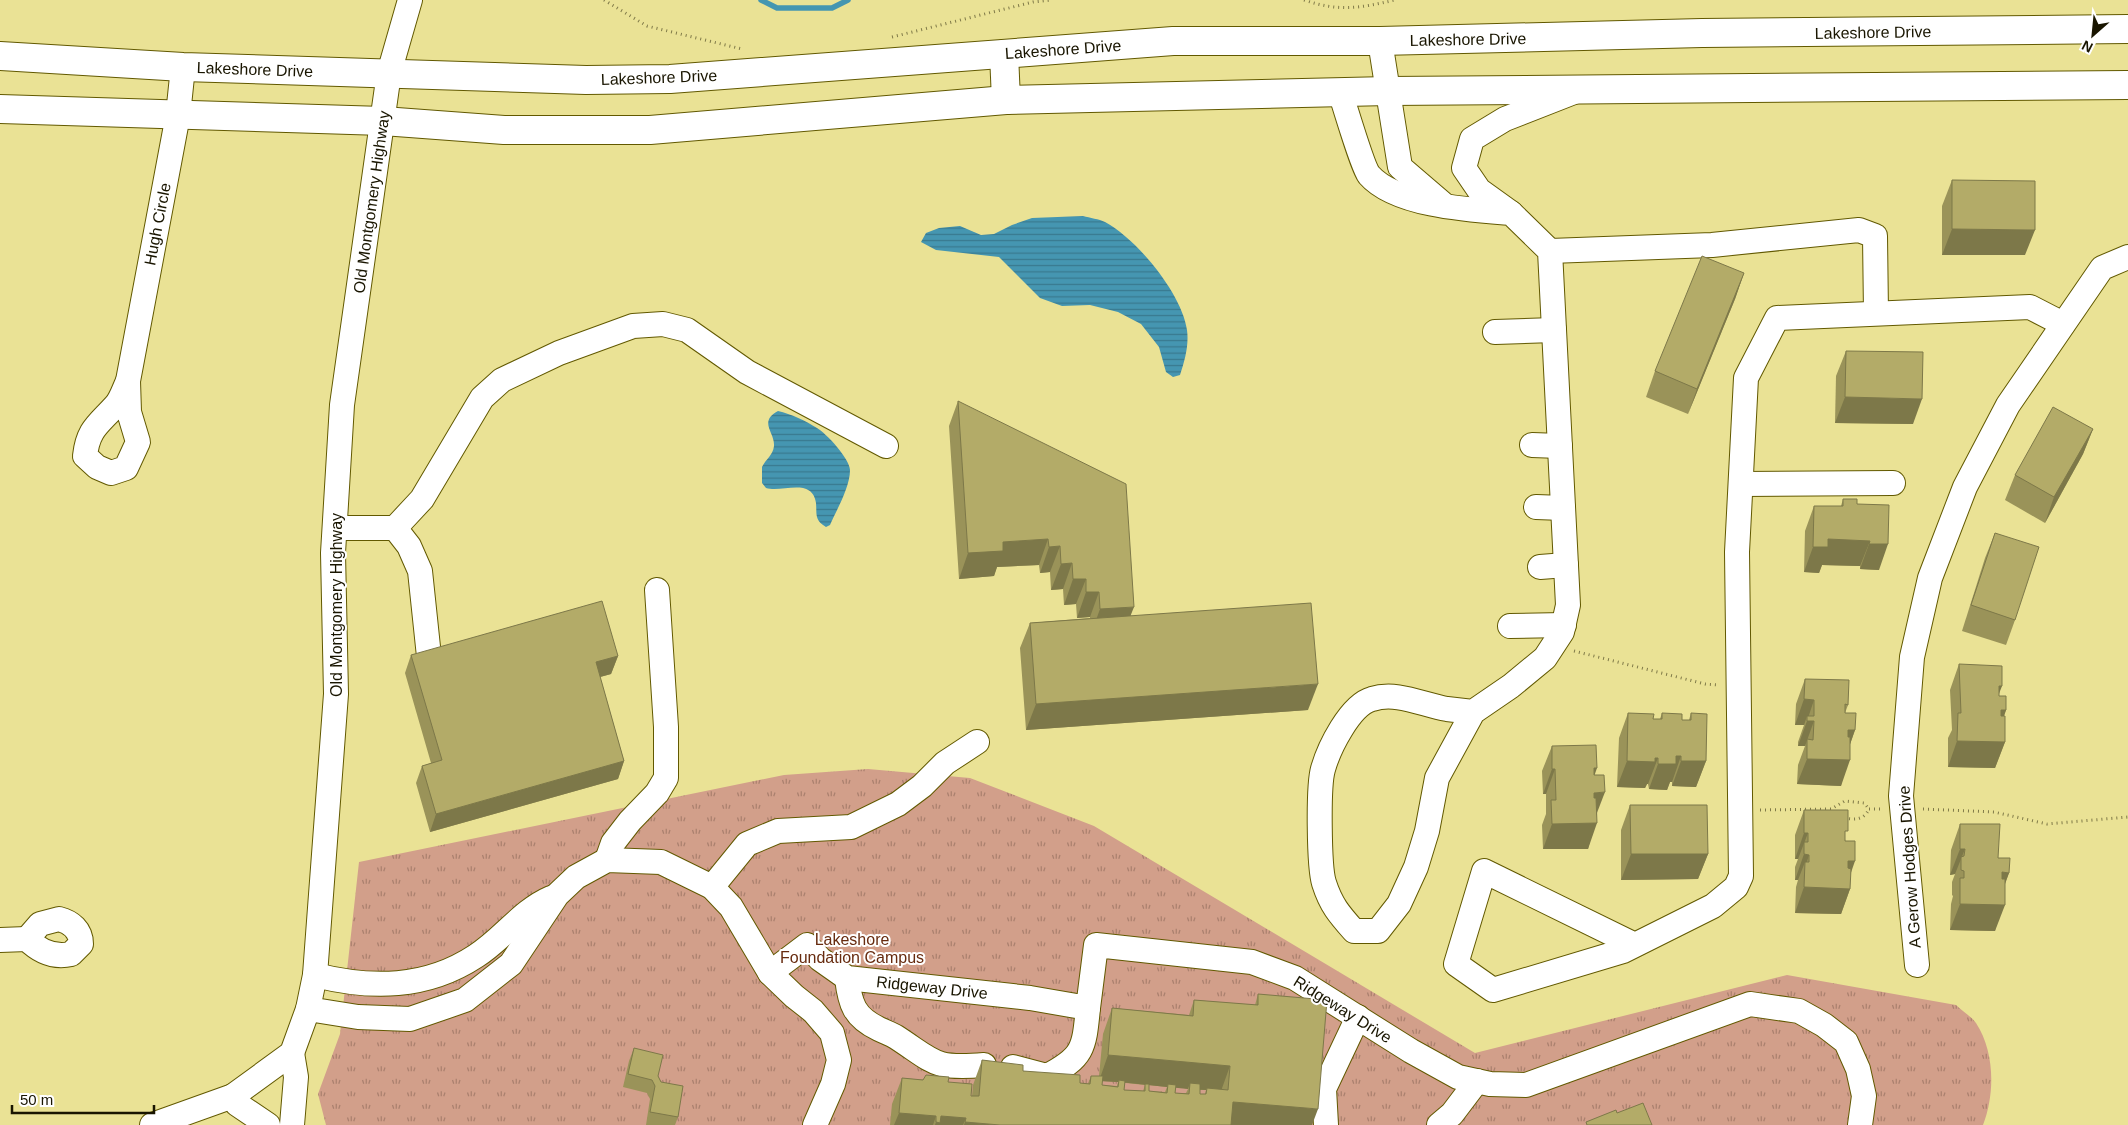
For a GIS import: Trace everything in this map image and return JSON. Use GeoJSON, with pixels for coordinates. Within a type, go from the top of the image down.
{"type":"FeatureCollection","features":[{"type":"Feature","properties":{"kind":"main road","name":"Lakeshore Drive"},"geometry":{"type":"LineString","coordinates":[[0,56],[183,67],[586,80],[670,79],[1173,41],[1380,40],[2128,29]]}},
{"type":"Feature","properties":{"kind":"main road"},"geometry":{"type":"LineString","coordinates":[[1004,54],[1006,100]]}},
{"type":"Feature","properties":{"kind":"main road"},"geometry":{"type":"LineString","coordinates":[[0,109],[383,121],[504,130],[650,130],[1006,100],[1388,91],[2128,85]]}},
{"type":"Feature","properties":{"kind":"street","name":"Old Montgomery Highway"},"geometry":{"type":"LineString","coordinates":[[292,1053],[308,1009],[315,975],[336,694],[333,554],[342,405],[389,73],[410,0]]}},
{"type":"Feature","properties":{"kind":"street"},"geometry":{"type":"LineString","coordinates":[[1380,40],[1400,166],[1448,208]]}},
{"type":"Feature","properties":{"kind":"street","name":"Hugh Circle"},"geometry":{"type":"LineString","coordinates":[[128,381],[178,115],[183,67]]}},
{"type":"Feature","properties":{"kind":"street"},"geometry":{"type":"LineString","coordinates":[[1473,712],[1446,709],[1399,697],[1371,699],[1354,710],[1339,734],[1322,770],[1319,808],[1323,881],[1334,910],[1354,930],[1378,931],[1399,904],[1416,867],[1427,830],[1438,778],[1473,712],[1511,686],[1545,658],[1562,632],[1568,606],[1550,251],[1511,212],[1478,190],[1464,168],[1472,139],[1505,119],[1583,89]]}},
{"type":"Feature","properties":{"kind":"street"},"geometry":{"type":"LineString","coordinates":[[1340,92],[1369,174],[1396,193],[1448,208],[1511,212]]}},
{"type":"Feature","properties":{"kind":"street"},"geometry":{"type":"LineString","coordinates":[[1550,251],[1712,245],[1859,230],[1875,236],[1876,313]]}},
{"type":"Feature","properties":{"kind":"street","name":"A Gerow Hodges Drive"},"geometry":{"type":"LineString","coordinates":[[1917,965],[1901,796],[1912,657],[1930,578],[1965,487],[2008,405],[2102,268],[2128,257]]}},
{"type":"Feature","properties":{"kind":"street"},"geometry":{"type":"LineString","coordinates":[[1635,944],[1484,870],[1456,964],[1493,990],[1623,951],[1713,906],[1736,887],[1741,876],[1737,552],[1746,378],[1776,318],[2030,307],[2063,324]]}},
{"type":"Feature","properties":{"kind":"street"},"geometry":{"type":"LineString","coordinates":[[334,528],[394,528],[422,499],[482,398],[502,380],[558,353],[633,326],[663,324],[687,330],[747,372],[886,446]]}},
{"type":"Feature","properties":{"kind":"street"},"geometry":{"type":"LineString","coordinates":[[1495,332],[1554,330]]}},
{"type":"Feature","properties":{"kind":"street"},"geometry":{"type":"LineString","coordinates":[[1532,446],[1560,446]]}},
{"type":"Feature","properties":{"kind":"street"},"geometry":{"type":"LineString","coordinates":[[1740,484],[1893,483]]}},
{"type":"Feature","properties":{"kind":"street"},"geometry":{"type":"LineString","coordinates":[[1536,507],[1563,508]]}},
{"type":"Feature","properties":{"kind":"street"},"geometry":{"type":"LineString","coordinates":[[394,528],[409,546],[420,571],[430,666]]}},
{"type":"Feature","properties":{"kind":"street"},"geometry":{"type":"LineString","coordinates":[[1540,567],[1566,564]]}},
{"type":"Feature","properties":{"kind":"street"},"geometry":{"type":"LineString","coordinates":[[607,860],[613,843],[630,821],[658,794],[666,778],[666,727],[657,590]]}},
{"type":"Feature","properties":{"kind":"street"},"geometry":{"type":"LineString","coordinates":[[1510,626],[1564,624]]}},
{"type":"Feature","properties":{"kind":"street"},"geometry":{"type":"LineString","coordinates":[[712,887],[747,844],[778,830],[851,827],[898,804],[922,786],[945,763],[977,742]]}},
{"type":"Feature","properties":{"kind":"street"},"geometry":{"type":"LineString","coordinates":[[308,1009],[358,1017],[410,1019],[465,1000],[511,964],[557,895],[576,877],[607,860],[661,862],[712,887],[731,907],[770,973],[813,1011],[832,1033],[839,1060],[834,1084],[815,1125]]}},
{"type":"Feature","properties":{"kind":"street"},"geometry":{"type":"LineString","coordinates":[[315,975],[347,983],[382,986],[428,979],[476,956],[534,905],[557,895]]}},
{"type":"Feature","properties":{"kind":"street"},"geometry":{"type":"LineString","coordinates":[[0,940],[27,939]]}},
{"type":"Feature","properties":{"kind":"street","name":"Ridgeway Drive"},"geometry":{"type":"LineString","coordinates":[[770,973],[807,945],[820,959],[847,978],[1030,998],[1088,1008],[1096,946],[1252,962],[1295,978],[1411,1051],[1458,1077],[1490,1084],[1526,1085],[1750,1004],[1799,1011],[1824,1025],[1846,1042],[1858,1069],[1864,1096],[1860,1125]]}},
{"type":"Feature","properties":{"kind":"street"},"geometry":{"type":"LineString","coordinates":[[847,978],[853,1007],[863,1021],[894,1036],[937,1064],[954,1068],[984,1065]]}},
{"type":"Feature","properties":{"kind":"street"},"geometry":{"type":"LineString","coordinates":[[428,979],[432,1010]]}},
{"type":"Feature","properties":{"kind":"street"},"geometry":{"type":"LineString","coordinates":[[1013,1067],[1047,1076],[1064,1068],[1075,1058],[1085,1042],[1088,1008]]}},
{"type":"Feature","properties":{"kind":"street"},"geometry":{"type":"LineString","coordinates":[[1326,1125],[1324,1088],[1358,1017]]}},
{"type":"Feature","properties":{"kind":"street"},"geometry":{"type":"LineString","coordinates":[[152,1125],[232,1096],[292,1053],[296,1077],[292,1125]]}},
{"type":"Feature","properties":{"kind":"street"},"geometry":{"type":"LineString","coordinates":[[1439,1125],[1452,1114],[1477,1081]]}},
{"type":"Feature","properties":{"kind":"street"},"geometry":{"type":"LineString","coordinates":[[232,1096],[237,1104],[268,1125]]}},
{"type":"Feature","properties":{"kind":"path"},"geometry":{"type":"LineString","coordinates":[[604,0],[647,26],[746,50]]}},
{"type":"Feature","properties":{"kind":"path"},"geometry":{"type":"LineString","coordinates":[[883,39],[934,29],[1033,2],[1052,0]]}},
{"type":"Feature","properties":{"kind":"path"},"geometry":{"type":"LineString","coordinates":[[1304,0],[1318,5],[1359,8],[1395,0]]}},
{"type":"Feature","properties":{"kind":"path"},"geometry":{"type":"LineString","coordinates":[[1553,646],[1705,684],[1739,686]]}},
{"type":"Feature","properties":{"kind":"path"},"geometry":{"type":"LineString","coordinates":[[1740,810],[1831,809],[1850,801],[1864,803],[1869,809],[1864,816],[1859,818],[1842,817]]}},
{"type":"Feature","properties":{"kind":"path"},"geometry":{"type":"LineString","coordinates":[[1831,809],[1835,814]]}},
{"type":"Feature","properties":{"kind":"path"},"geometry":{"type":"LineString","coordinates":[[1903,809],[1994,812],[2047,824],[2128,817]]}},
{"type":"Feature","properties":{"kind":"green space","name":"Lakeshore Foundation Campus"},"geometry":{"type":"Polygon","coordinates":[[[868,769],[970,778],[1094,826],[1475,1053],[1787,975],[1956,1005],[1976,1023],[1987,1047],[1990,1060],[1991,1087],[1987,1113],[1983,1125],[326,1125],[318,1094],[340,1034],[359,862],[784,775],[868,769]]]}},
{"type":"Feature","properties":{"kind":"water"},"geometry":{"type":"Polygon","coordinates":[[[1083,216],[1103,221],[1131,241],[1156,269],[1177,300],[1187,330],[1186,352],[1180,375],[1173,377],[1166,372],[1159,347],[1141,324],[1118,312],[1090,305],[1062,306],[1040,298],[999,257],[936,250],[921,242],[926,233],[939,228],[960,226],[981,235],[994,234],[1032,218],[1083,216]]]}},
{"type":"Feature","properties":{"kind":"water"},"geometry":{"type":"Polygon","coordinates":[[[778,411],[798,418],[821,431],[837,447],[849,465],[850,470],[846,491],[830,525],[826,527],[818,519],[816,503],[809,490],[803,488],[766,488],[762,483],[762,467],[774,446],[768,423],[772,415],[778,411]]]}},
{"type":"Feature","properties":{"kind":"building"},"geometry":{"type":"Polygon","coordinates":[[[1952,180],[2035,181],[2035,230],[1952,229],[1952,180]]]}},
{"type":"Feature","properties":{"kind":"building"},"geometry":{"type":"Polygon","coordinates":[[[1702,256],[1744,273],[1697,389],[1655,371],[1702,256]]]}},
{"type":"Feature","properties":{"kind":"building"},"geometry":{"type":"Polygon","coordinates":[[[1846,351],[1923,352],[1922,399],[1845,397],[1846,351]]]}},
{"type":"Feature","properties":{"kind":"building"},"geometry":{"type":"Polygon","coordinates":[[[958,401],[1126,484],[1134,607],[1100,609],[1099,592],[1086,592],[1086,579],[1073,579],[1072,563],[1061,564],[1060,546],[1049,547],[1048,539],[1003,542],[1003,551],[968,553],[958,401]]]}},
{"type":"Feature","properties":{"kind":"building"},"geometry":{"type":"Polygon","coordinates":[[[2053,407],[2093,429],[2054,497],[2015,475],[2053,407]]]}},
{"type":"Feature","properties":{"kind":"building"},"geometry":{"type":"Polygon","coordinates":[[[1843,499],[1857,499],[1857,504],[1889,505],[1888,544],[1869,544],[1870,541],[1828,539],[1828,547],[1813,547],[1814,506],[1843,506],[1843,499]]]}},
{"type":"Feature","properties":{"kind":"building"},"geometry":{"type":"Polygon","coordinates":[[[1995,533],[2039,547],[2015,620],[1971,605],[1995,533]]]}},
{"type":"Feature","properties":{"kind":"building"},"geometry":{"type":"Polygon","coordinates":[[[602,601],[618,656],[596,662],[624,761],[436,814],[422,766],[442,760],[411,655],[602,601]]]}},
{"type":"Feature","properties":{"kind":"building"},"geometry":{"type":"Polygon","coordinates":[[[1311,603],[1318,684],[1036,704],[1030,623],[1311,603]]]}},
{"type":"Feature","properties":{"kind":"building"},"geometry":{"type":"Polygon","coordinates":[[[1959,664],[2002,666],[2002,686],[1999,686],[1999,696],[2006,696],[2006,710],[2001,710],[2001,716],[2005,716],[2005,742],[1957,741],[1958,713],[1961,713],[1959,664]]]}},
{"type":"Feature","properties":{"kind":"building"},"geometry":{"type":"Polygon","coordinates":[[[1805,679],[1849,680],[1848,705],[1845,704],[1845,713],[1856,713],[1855,730],[1848,730],[1848,737],[1850,737],[1850,760],[1807,759],[1807,739],[1813,740],[1814,721],[1807,721],[1807,716],[1814,716],[1814,700],[1804,699],[1805,679]]]}},
{"type":"Feature","properties":{"kind":"building"},"geometry":{"type":"Polygon","coordinates":[[[1628,713],[1654,714],[1653,719],[1662,719],[1662,713],[1682,714],[1682,720],[1691,720],[1691,713],[1707,714],[1706,761],[1681,761],[1681,756],[1676,756],[1676,764],[1658,764],[1658,758],[1655,758],[1655,762],[1627,761],[1628,713]]]}},
{"type":"Feature","properties":{"kind":"building"},"geometry":{"type":"Polygon","coordinates":[[[1596,745],[1597,768],[1594,768],[1594,775],[1604,775],[1605,792],[1594,793],[1597,823],[1552,824],[1551,800],[1556,800],[1555,769],[1552,769],[1552,746],[1596,745]]]}},
{"type":"Feature","properties":{"kind":"building"},"geometry":{"type":"Polygon","coordinates":[[[1630,805],[1707,805],[1708,854],[1631,854],[1630,805]]]}},
{"type":"Feature","properties":{"kind":"building"},"geometry":{"type":"Polygon","coordinates":[[[1804,810],[1848,810],[1848,831],[1845,831],[1845,841],[1855,841],[1855,861],[1848,861],[1848,868],[1851,869],[1850,889],[1804,887],[1805,862],[1809,862],[1809,855],[1804,854],[1804,842],[1808,842],[1808,833],[1804,833],[1804,810]]]}},
{"type":"Feature","properties":{"kind":"building"},"geometry":{"type":"Polygon","coordinates":[[[1960,824],[2000,824],[1998,858],[2010,858],[2009,873],[2002,872],[2002,879],[2005,879],[2005,905],[1960,904],[1960,878],[1964,878],[1964,871],[1961,870],[1961,857],[1964,856],[1965,849],[1960,849],[1960,824]]]}},
{"type":"Feature","properties":{"kind":"building"},"geometry":{"type":"Polygon","coordinates":[[[1258,994],[1327,1000],[1318,1109],[1233,1102],[1231,1125],[1000,1125],[965,1122],[966,1118],[941,1116],[940,1123],[936,1122],[936,1116],[899,1113],[902,1078],[923,1080],[926,1075],[949,1077],[948,1082],[972,1084],[971,1096],[979,1096],[982,1060],[1023,1065],[1023,1071],[1080,1075],[1080,1083],[1090,1084],[1091,1076],[1103,1076],[1102,1085],[1118,1087],[1119,1080],[1125,1081],[1124,1090],[1145,1091],[1145,1084],[1149,1084],[1149,1091],[1167,1093],[1168,1084],[1176,1085],[1175,1093],[1189,1094],[1190,1083],[1200,1084],[1200,1094],[1206,1094],[1207,1088],[1228,1090],[1230,1066],[1108,1055],[1112,1008],[1193,1016],[1194,1000],[1258,1005],[1258,994]]]}},
{"type":"Feature","properties":{"kind":"building"},"geometry":{"type":"Polygon","coordinates":[[[634,1048],[663,1055],[658,1076],[661,1082],[683,1086],[678,1117],[650,1112],[655,1086],[652,1080],[628,1074],[634,1048]]]}},
{"type":"Feature","properties":{"kind":"building"},"geometry":{"type":"Polygon","coordinates":[[[1643,1103],[1652,1125],[1587,1125],[1586,1122],[1616,1110],[1617,1113],[1643,1103]]]}},
{"type":"Feature","properties":{"kind":"waterway"},"geometry":{"type":"LineString","coordinates":[[761,0],[777,8],[832,8],[848,0]]}}]}
